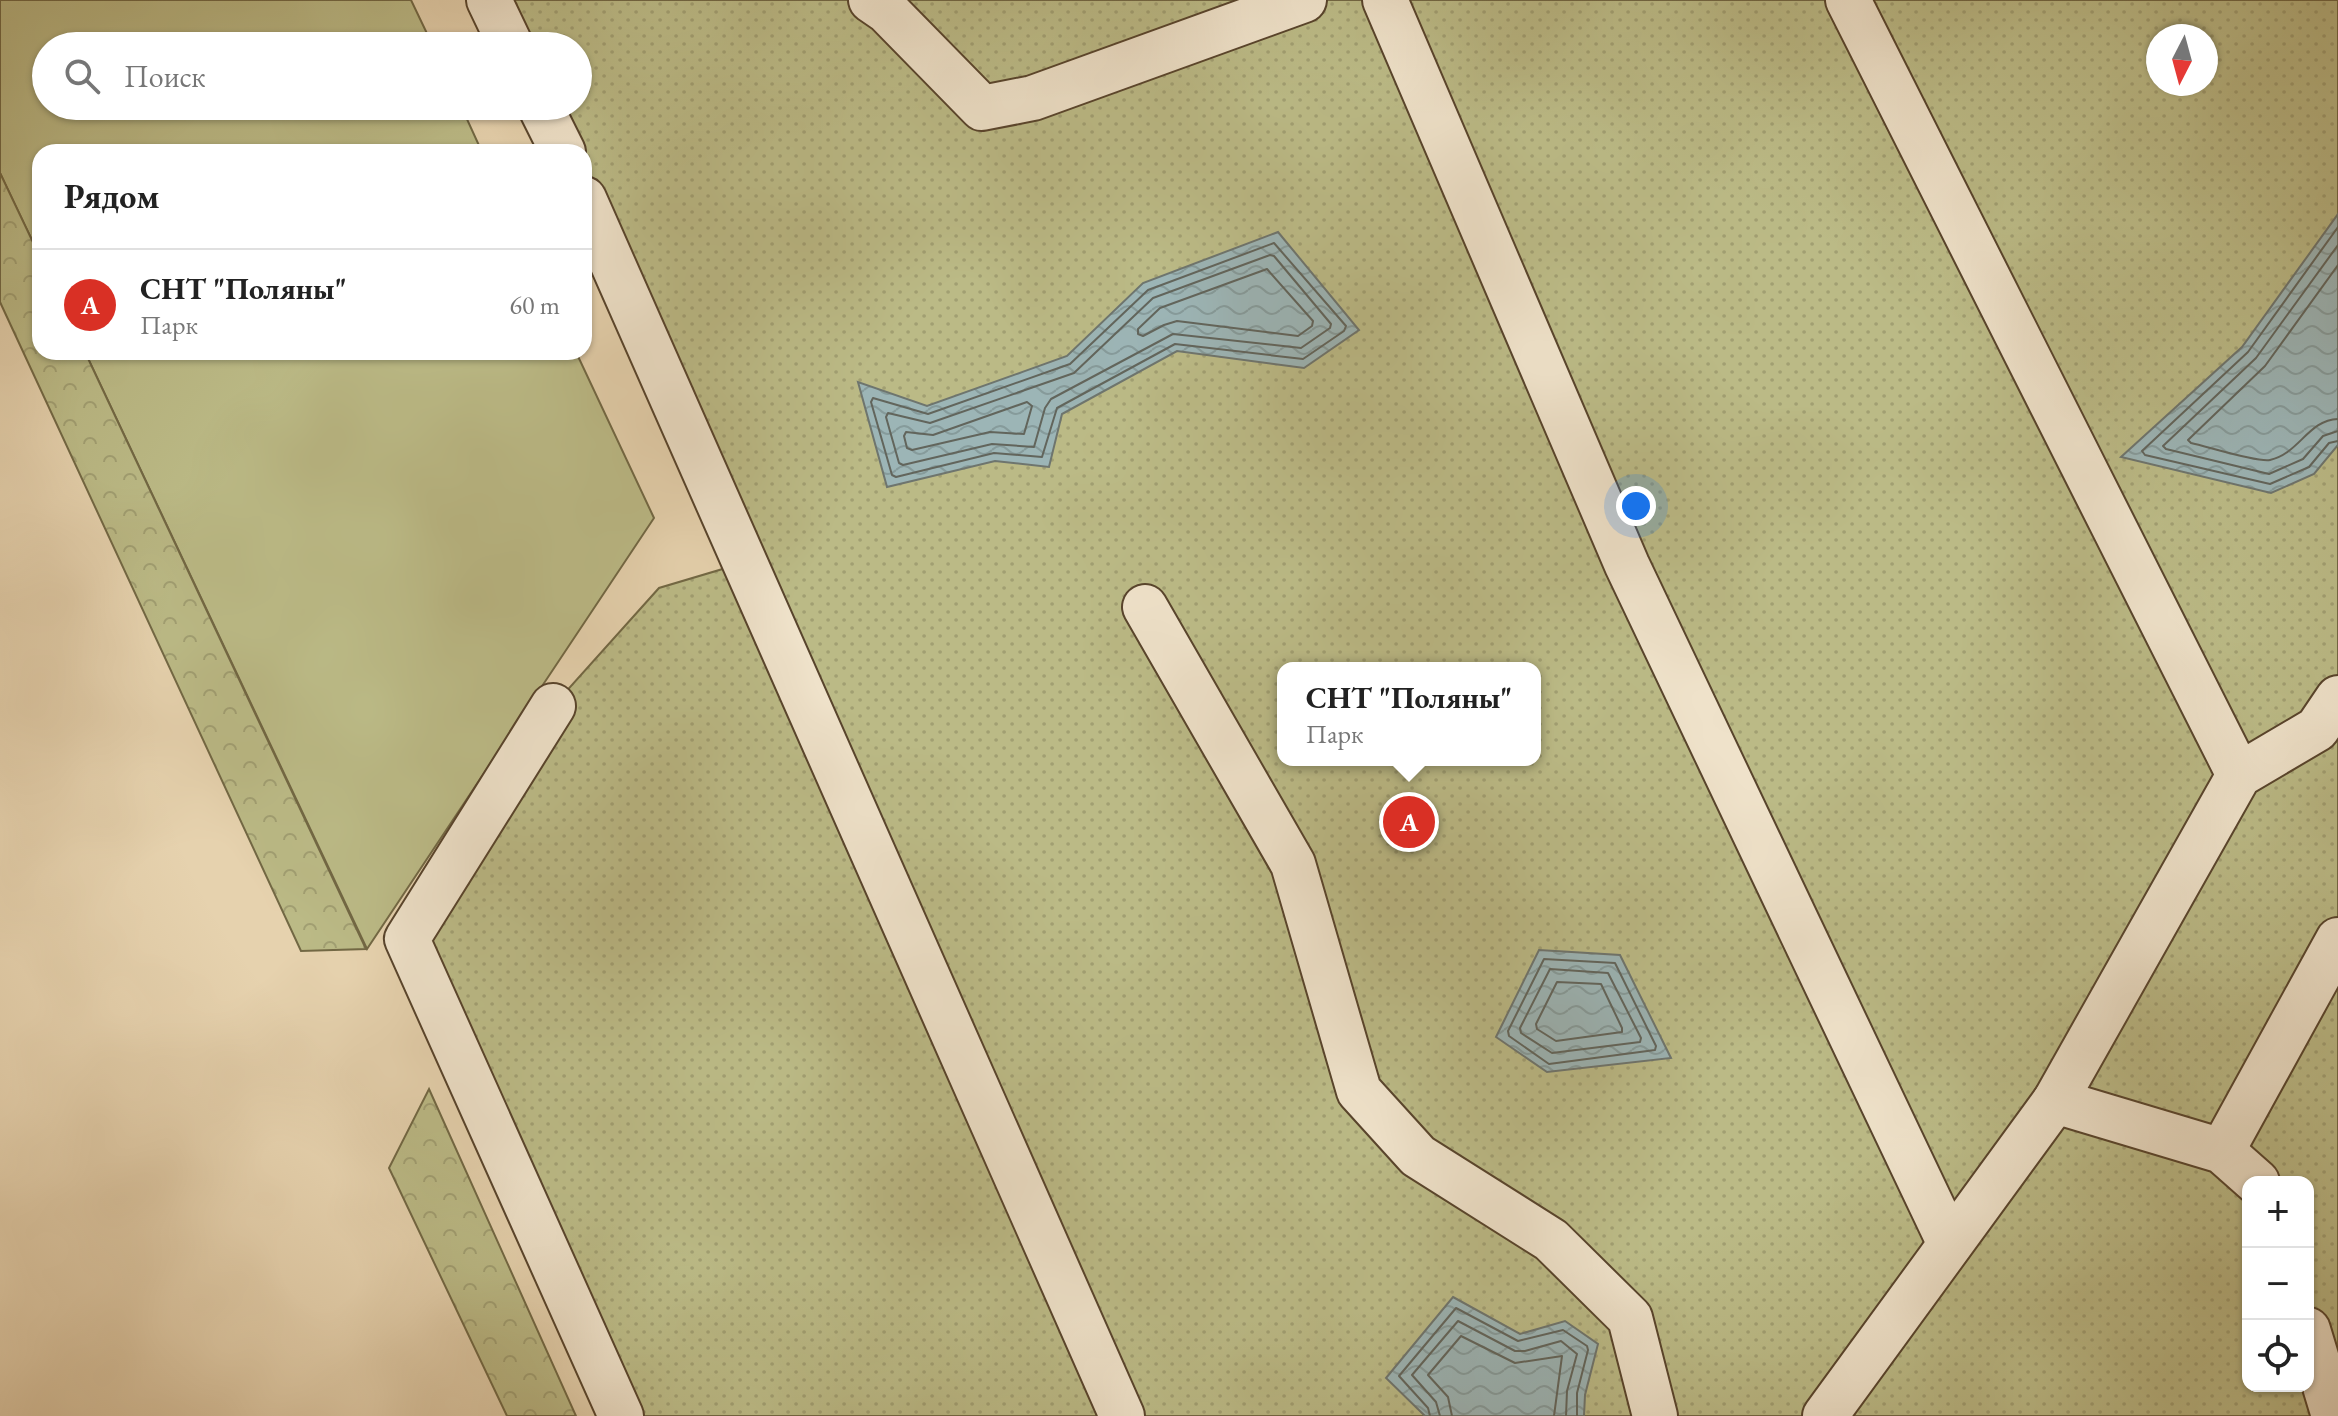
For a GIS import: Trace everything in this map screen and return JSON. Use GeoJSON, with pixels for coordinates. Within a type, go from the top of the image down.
{"type":"FeatureCollection","features":[{"type":"Feature","properties":{"kind":"street"},"geometry":{"type":"LineString","coordinates":[[489,0],[504,32]]}},
{"type":"Feature","properties":{"kind":"street"},"geometry":{"type":"LineString","coordinates":[[871,0],[887,11],[982,108],[1033,98],[1304,0]]}},
{"type":"Feature","properties":{"kind":"street"},"geometry":{"type":"LineString","coordinates":[[1385,0],[1627,565],[1950,1244]]}},
{"type":"Feature","properties":{"kind":"street"},"geometry":{"type":"LineString","coordinates":[[1848,0],[2239,775]]}},
{"type":"Feature","properties":{"kind":"street"},"geometry":{"type":"LineString","coordinates":[[547,120],[559,144]]}},
{"type":"Feature","properties":{"kind":"street"},"geometry":{"type":"LineString","coordinates":[[592,217],[1122,1416]]}},
{"type":"Feature","properties":{"kind":"street"},"geometry":{"type":"LineString","coordinates":[[1145,607],[1293,864],[1359,1091],[1418,1156],[1551,1240],[1630,1318],[1655,1416]]}},
{"type":"Feature","properties":{"kind":"street"},"geometry":{"type":"LineString","coordinates":[[1825,1416],[2055,1101],[2239,775],[2317,729],[2338,698]]}},
{"type":"Feature","properties":{"kind":"street"},"geometry":{"type":"LineString","coordinates":[[553,706],[407,939],[621,1416]]}},
{"type":"Feature","properties":{"kind":"street"},"geometry":{"type":"LineString","coordinates":[[2222,1151],[2338,940]]}},
{"type":"Feature","properties":{"kind":"street"},"geometry":{"type":"LineString","coordinates":[[2055,1101],[2222,1151],[2250,1176]]}},
{"type":"Feature","properties":{"kind":"street"},"geometry":{"type":"LineString","coordinates":[[2314,1350],[2334,1416]]}},
{"type":"Feature","properties":{"kind":"green space"},"geometry":{"type":"Polygon","coordinates":[[[0,0],[411,0],[426,32],[32,32],[32,120],[467,120],[478,144],[32,144],[32,240],[0,173],[0,0]]]}},
{"type":"Feature","properties":{"kind":"green space"},"geometry":{"type":"Polygon","coordinates":[[[489,0],[2338,0],[2338,1416],[621,1416],[407,939],[553,706],[659,588],[746,562],[592,217],[592,144],[576,144],[553,120],[592,120],[592,32],[504,32],[489,0]]]}},
{"type":"Feature","properties":{"kind":"green space"},"geometry":{"type":"Polygon","coordinates":[[[0,173],[32,240],[32,360],[89,360],[366,949],[301,951],[0,302],[0,173]]]}},
{"type":"Feature","properties":{"kind":"green space"},"geometry":{"type":"Polygon","coordinates":[[[89,360],[580,360],[654,518],[367,949],[89,360]]]}},
{"type":"Feature","properties":{"kind":"green space"},"geometry":{"type":"Polygon","coordinates":[[[429,1089],[576,1416],[507,1416],[389,1168],[429,1089]]]}},
{"type":"Feature","properties":{"kind":"water"},"geometry":{"type":"Polygon","coordinates":[[[2338,214],[2338,445],[2314,474],[2271,493],[2121,457],[2242,347],[2338,214]]]}},
{"type":"Feature","properties":{"kind":"water"},"geometry":{"type":"Polygon","coordinates":[[[1278,232],[1359,330],[1304,368],[1177,351],[1062,414],[1049,467],[995,461],[887,487],[858,382],[927,406],[1067,356],[1143,283],[1278,232]]]}},
{"type":"Feature","properties":{"kind":"water"},"geometry":{"type":"Polygon","coordinates":[[[1539,950],[1620,955],[1671,1058],[1547,1072],[1496,1037],[1539,950]]]}},
{"type":"Feature","properties":{"kind":"water"},"geometry":{"type":"Polygon","coordinates":[[[1453,1297],[1520,1334],[1565,1321],[1598,1344],[1585,1395],[1584,1416],[1425,1416],[1386,1378],[1453,1297]]]}},
{"type":"Feature","properties":{"kind":"place","name":"СНТ \"Поляны\""},"geometry":{"type":"Point","coordinates":[1409,822]}}]}
